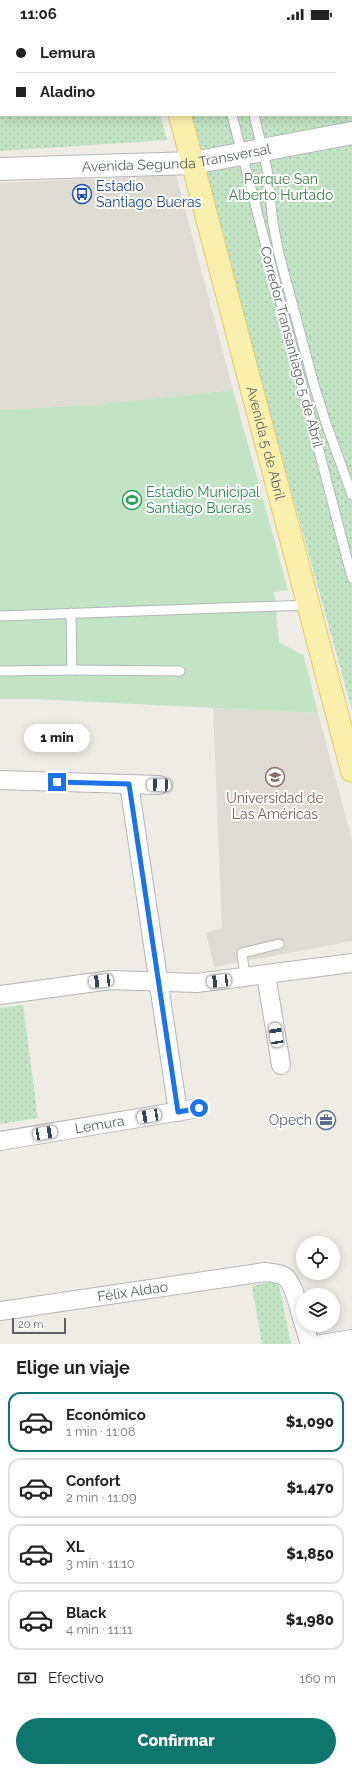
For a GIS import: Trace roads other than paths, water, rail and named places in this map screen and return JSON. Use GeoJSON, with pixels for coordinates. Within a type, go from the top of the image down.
{"type":"FeatureCollection","features":[{"type":"Feature","properties":{"kind":"main road","name":"Avenida 5 de Abril"},"geometry":{"type":"LineString","coordinates":[[180,116],[352,771]]}},
{"type":"Feature","properties":{"kind":"main road","name":"Avenida Segunda Transversal"},"geometry":{"type":"LineString","coordinates":[[0,168],[193,163],[352,133]]}},
{"type":"Feature","properties":{"kind":"street"},"geometry":{"type":"LineString","coordinates":[[0,780],[159,785]]}},
{"type":"Feature","properties":{"kind":"street"},"geometry":{"type":"LineString","coordinates":[[129,784],[178,1112]]}},
{"type":"Feature","properties":{"kind":"street"},"geometry":{"type":"LineString","coordinates":[[0,995],[111,980],[197,983],[352,963]]}},
{"type":"Feature","properties":{"kind":"street"},"geometry":{"type":"LineString","coordinates":[[266,975],[281,1064]]}},
{"type":"Feature","properties":{"kind":"street","name":"Lemura"},"geometry":{"type":"LineString","coordinates":[[0,1140],[199,1108]]}},
{"type":"Feature","properties":{"kind":"street","name":"Félix Aldao"},"geometry":{"type":"LineString","coordinates":[[0,1312],[265,1272],[285,1276],[292,1288],[296,1300]]}},
{"type":"Feature","properties":{"kind":"street"},"geometry":{"type":"LineString","coordinates":[[306,1332],[310,1344]]}},
{"type":"Feature","properties":{"kind":"street"},"geometry":{"type":"LineString","coordinates":[[321,1344],[352,1339]]}},
{"type":"Feature","properties":{"kind":"lane","name":"Corredor Transantiago 5 de Abril"},"geometry":{"type":"LineString","coordinates":[[232,116],[352,578]]}},
{"type":"Feature","properties":{"kind":"lane","name":"Corredor Transantiago 5 de Abril"},"geometry":{"type":"LineString","coordinates":[[254,116],[268,174],[273,223],[279,254],[314,385],[352,495]]}},
{"type":"Feature","properties":{"kind":"lane"},"geometry":{"type":"LineString","coordinates":[[0,616],[308,605]]}},
{"type":"Feature","properties":{"kind":"lane"},"geometry":{"type":"LineString","coordinates":[[71,613],[72,670]]}},
{"type":"Feature","properties":{"kind":"lane"},"geometry":{"type":"LineString","coordinates":[[0,671],[180,671]]}},
{"type":"Feature","properties":{"kind":"lane"},"geometry":{"type":"LineString","coordinates":[[245,977],[242,953],[279,944]]}},
{"type":"Feature","properties":{"kind":"place","name":"Estadio Santiago Bueras"},"geometry":{"type":"Point","coordinates":[82,194]}},
{"type":"Feature","properties":{"kind":"place","name":"Estadio Municipal Santiago Bueras"},"geometry":{"type":"Point","coordinates":[132,500]}},
{"type":"Feature","properties":{"kind":"place","name":"Universidad de Las Américas"},"geometry":{"type":"Point","coordinates":[275,777]}},
{"type":"Feature","properties":{"kind":"place","name":"Opech"},"geometry":{"type":"Point","coordinates":[326,1120]}},
{"type":"Feature","properties":{"kind":"park label","name":"Parque San Alberto Hurtado"},"geometry":{"type":"Point","coordinates":[281,188]}}]}
